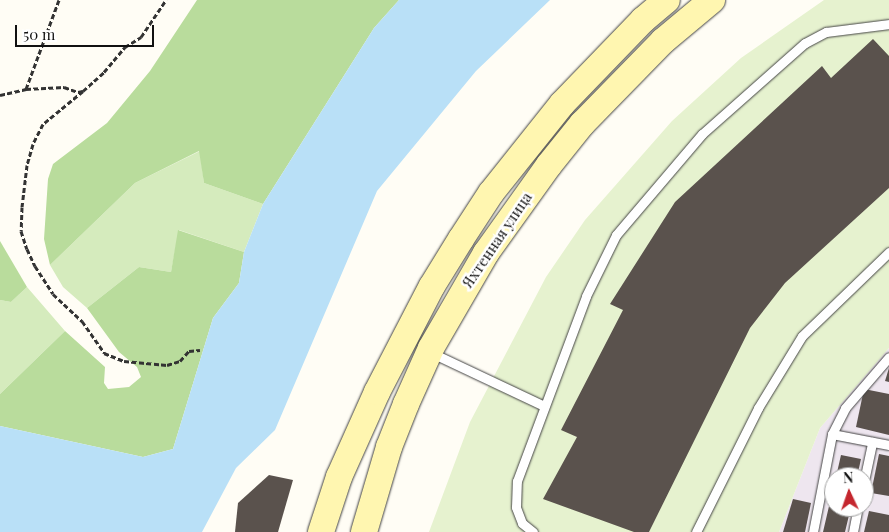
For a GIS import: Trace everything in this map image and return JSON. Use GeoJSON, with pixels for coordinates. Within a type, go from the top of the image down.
{"type":"FeatureCollection","features":[{"type":"Feature","properties":{"kind":"main road","name":"Яхтенная улица"},"geometry":{"type":"LineString","coordinates":[[321,532],[338,477],[377,392],[428,294],[461,238],[491,193],[562,104],[631,32],[667,0]]}},
{"type":"Feature","properties":{"kind":"main road","name":"Яхтенная улица"},"geometry":{"type":"LineString","coordinates":[[364,532],[389,447],[406,404],[429,352],[486,253],[549,165],[582,124],[663,41],[712,0]]}},
{"type":"Feature","properties":{"kind":"lane"},"geometry":{"type":"LineString","coordinates":[[533,532],[522,523],[516,507],[517,481],[586,296],[616,235],[702,134],[805,43],[826,32],[889,24]]}},
{"type":"Feature","properties":{"kind":"lane"},"geometry":{"type":"LineString","coordinates":[[696,532],[758,408],[802,336],[889,252]]}},
{"type":"Feature","properties":{"kind":"lane"},"geometry":{"type":"LineString","coordinates":[[429,352],[544,406]]}},
{"type":"Feature","properties":{"kind":"lane"},"geometry":{"type":"LineString","coordinates":[[813,532],[832,434],[845,408],[889,357]]}},
{"type":"Feature","properties":{"kind":"lane"},"geometry":{"type":"LineString","coordinates":[[832,434],[889,445]]}},
{"type":"Feature","properties":{"kind":"lane"},"geometry":{"type":"LineString","coordinates":[[867,467],[872,442]]}},
{"type":"Feature","properties":{"kind":"lane"},"geometry":{"type":"LineString","coordinates":[[853,532],[856,517]]}},
{"type":"Feature","properties":{"kind":"path"},"geometry":{"type":"LineString","coordinates":[[26,89],[59,0]]}},
{"type":"Feature","properties":{"kind":"path"},"geometry":{"type":"LineString","coordinates":[[166,0],[141,37],[125,47],[104,72],[43,124],[33,144],[27,165],[21,231],[27,249],[54,294],[82,321],[104,353],[124,361],[167,365],[180,361],[194,349],[200,350]]}},
{"type":"Feature","properties":{"kind":"path"},"geometry":{"type":"LineString","coordinates":[[0,95],[26,89],[64,87],[78,92],[83,91]]}},
{"type":"Feature","properties":{"kind":"shaded area"},"geometry":{"type":"Polygon","coordinates":[[[889,348],[889,532],[779,532],[820,428],[889,348]]]}},
{"type":"Feature","properties":{"kind":"green space"},"geometry":{"type":"Polygon","coordinates":[[[197,0],[399,0],[374,28],[263,204],[204,183],[199,151],[135,183],[50,265],[44,239],[48,179],[53,164],[107,123],[150,71],[197,0]]]}},
{"type":"Feature","properties":{"kind":"green space"},"geometry":{"type":"Polygon","coordinates":[[[824,0],[889,0],[889,348],[820,428],[779,532],[429,532],[470,422],[546,277],[585,220],[672,121],[741,58],[824,0]]]}},
{"type":"Feature","properties":{"kind":"green space"},"geometry":{"type":"Polygon","coordinates":[[[200,151],[204,183],[263,204],[244,252],[179,230],[171,272],[139,267],[87,308],[63,287],[50,265],[135,183],[200,151]]]}},
{"type":"Feature","properties":{"kind":"green space"},"geometry":{"type":"Polygon","coordinates":[[[178,230],[244,252],[239,283],[213,318],[173,449],[143,457],[0,426],[0,394],[65,331],[105,367],[104,383],[108,389],[129,387],[141,377],[137,367],[119,352],[87,308],[139,267],[171,272],[178,230]]]}},
{"type":"Feature","properties":{"kind":"green space"},"geometry":{"type":"Polygon","coordinates":[[[0,241],[27,287],[11,302],[0,300],[0,241]]]}},
{"type":"Feature","properties":{"kind":"green space"},"geometry":{"type":"Polygon","coordinates":[[[27,287],[65,331],[0,394],[0,300],[11,302],[27,287]]]}},
{"type":"Feature","properties":{"kind":"water"},"geometry":{"type":"Polygon","coordinates":[[[399,0],[550,0],[476,71],[377,191],[275,430],[236,468],[202,532],[0,532],[0,426],[143,457],[173,449],[213,318],[239,283],[244,252],[263,204],[374,28],[399,0]]]}},
{"type":"Feature","properties":{"kind":"building"},"geometry":{"type":"Polygon","coordinates":[[[873,39],[889,56],[889,188],[785,283],[750,328],[649,532],[634,532],[543,499],[577,437],[561,430],[623,310],[610,304],[675,202],[822,66],[831,78],[873,39]]]}},
{"type":"Feature","properties":{"kind":"building"},"geometry":{"type":"Polygon","coordinates":[[[889,368],[889,382],[885,381],[889,368]]]}},
{"type":"Feature","properties":{"kind":"building"},"geometry":{"type":"Polygon","coordinates":[[[864,389],[889,394],[889,435],[856,427],[864,389]]]}},
{"type":"Feature","properties":{"kind":"building"},"geometry":{"type":"Polygon","coordinates":[[[879,454],[889,456],[889,496],[874,494],[874,478],[879,454]]]}},
{"type":"Feature","properties":{"kind":"building"},"geometry":{"type":"Polygon","coordinates":[[[841,455],[861,459],[859,467],[838,467],[841,455]]]}},
{"type":"Feature","properties":{"kind":"building"},"geometry":{"type":"Polygon","coordinates":[[[269,475],[293,480],[278,532],[235,532],[238,503],[269,475]]]}},
{"type":"Feature","properties":{"kind":"building"},"geometry":{"type":"Polygon","coordinates":[[[793,499],[811,503],[805,532],[783,532],[793,499]]]}},
{"type":"Feature","properties":{"kind":"building"},"geometry":{"type":"Polygon","coordinates":[[[874,512],[889,515],[889,532],[864,532],[868,517],[874,517],[874,512]]]}},
{"type":"Feature","properties":{"kind":"building"},"geometry":{"type":"Polygon","coordinates":[[[826,517],[849,517],[845,532],[823,532],[826,517]]]}}]}
